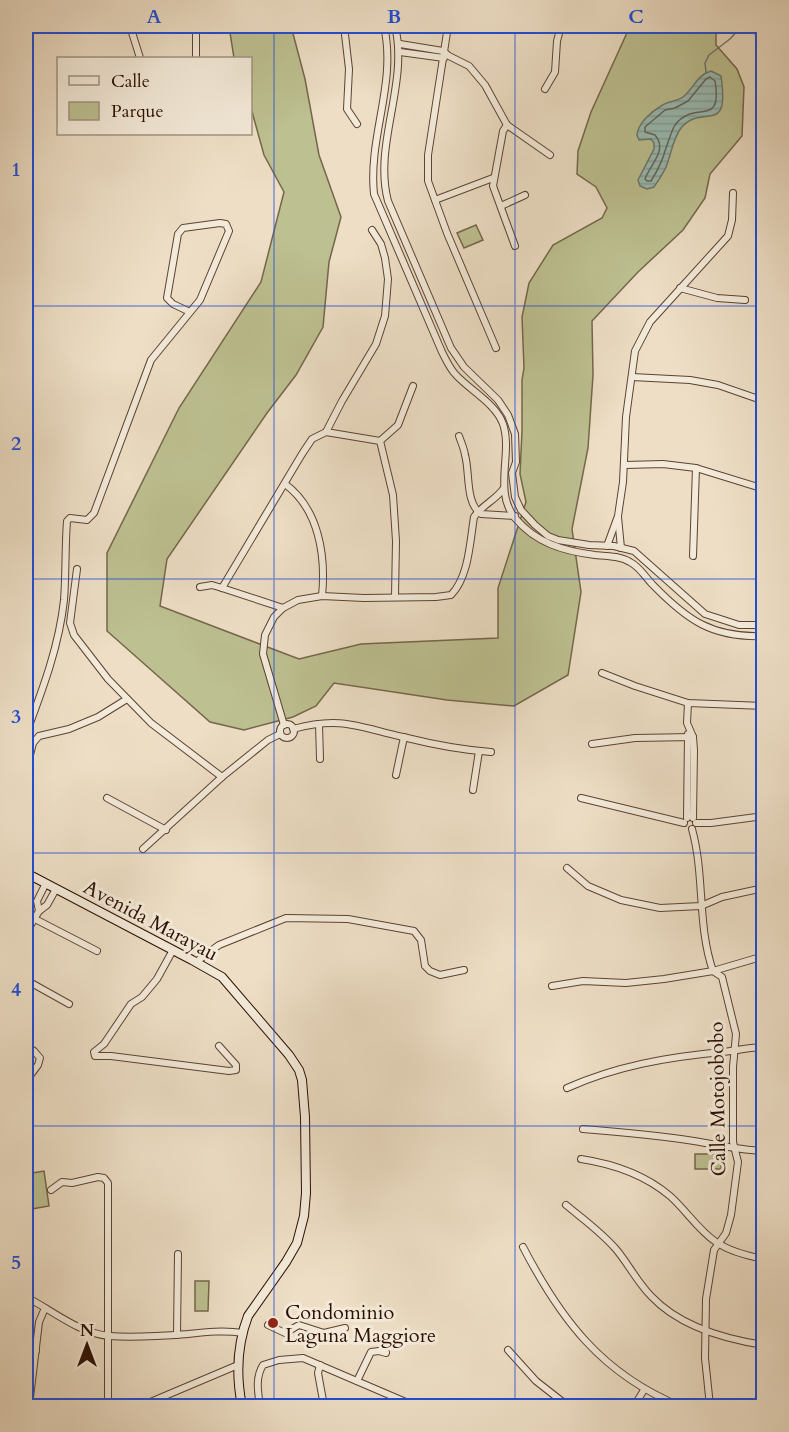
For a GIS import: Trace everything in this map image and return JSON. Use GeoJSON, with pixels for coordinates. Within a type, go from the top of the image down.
{"type":"FeatureCollection","features":[{"type":"Feature","properties":{"kind":"street"},"geometry":{"type":"LineString","coordinates":[[130,26],[140,57]]}},
{"type":"Feature","properties":{"kind":"street"},"geometry":{"type":"LineString","coordinates":[[196,26],[196,57]]}},
{"type":"Feature","properties":{"kind":"street"},"geometry":{"type":"LineString","coordinates":[[344,26],[349,69],[347,109],[357,124]]}},
{"type":"Feature","properties":{"kind":"street"},"geometry":{"type":"LineString","coordinates":[[384,26],[389,60],[375,149],[372,178],[374,194],[442,352],[454,373],[497,413],[503,425],[504,488],[513,516],[536,537],[551,546],[621,558],[634,564],[657,589],[691,618],[716,632],[745,637],[764,636]]}},
{"type":"Feature","properties":{"kind":"street"},"geometry":{"type":"LineString","coordinates":[[395,26],[400,52],[387,146],[385,187],[388,201],[456,357],[473,377],[498,400],[508,415],[514,434],[516,462],[512,473],[515,497],[525,516],[543,532],[558,540],[634,551],[697,610],[718,620],[739,625],[764,625]]}},
{"type":"Feature","properties":{"kind":"street"},"geometry":{"type":"LineString","coordinates":[[448,26],[428,162],[429,181],[496,348]]}},
{"type":"Feature","properties":{"kind":"street"},"geometry":{"type":"LineString","coordinates":[[545,89],[555,72],[557,41],[561,26]]}},
{"type":"Feature","properties":{"kind":"street"},"geometry":{"type":"LineString","coordinates":[[400,44],[462,61],[476,72],[507,125],[550,154]]}},
{"type":"Feature","properties":{"kind":"street"},"geometry":{"type":"LineString","coordinates":[[400,52],[445,55]]}},
{"type":"Feature","properties":{"kind":"street"},"geometry":{"type":"LineString","coordinates":[[387,83],[397,84]]}},
{"type":"Feature","properties":{"kind":"street"},"geometry":{"type":"LineString","coordinates":[[507,125],[503,131],[493,186],[515,246]]}},
{"type":"Feature","properties":{"kind":"street"},"geometry":{"type":"LineString","coordinates":[[435,200],[493,178]]}},
{"type":"Feature","properties":{"kind":"street"},"geometry":{"type":"LineString","coordinates":[[607,546],[618,516],[625,465],[626,417],[635,351],[650,322],[728,236],[732,220],[733,193]]}},
{"type":"Feature","properties":{"kind":"street"},"geometry":{"type":"LineString","coordinates":[[501,206],[525,195]]}},
{"type":"Feature","properties":{"kind":"street"},"geometry":{"type":"LineString","coordinates":[[26,734],[58,635],[63,601],[67,521],[70,518],[87,520],[94,513],[151,360],[200,300],[229,231],[226,224],[183,228],[178,234],[167,298],[173,304],[190,312]]}},
{"type":"Feature","properties":{"kind":"street"},"geometry":{"type":"LineString","coordinates":[[326,432],[376,344],[385,316],[388,279],[385,258],[381,244],[372,230]]}},
{"type":"Feature","properties":{"kind":"street"},"geometry":{"type":"LineString","coordinates":[[416,291],[425,287]]}},
{"type":"Feature","properties":{"kind":"street"},"geometry":{"type":"LineString","coordinates":[[680,288],[717,298],[745,300]]}},
{"type":"Feature","properties":{"kind":"street"},"geometry":{"type":"LineString","coordinates":[[632,377],[690,380],[718,385],[764,401]]}},
{"type":"Feature","properties":{"kind":"street"},"geometry":{"type":"LineString","coordinates":[[380,441],[398,425],[413,386]]}},
{"type":"Feature","properties":{"kind":"street"},"geometry":{"type":"LineString","coordinates":[[222,588],[312,439],[326,432],[380,441]]}},
{"type":"Feature","properties":{"kind":"street"},"geometry":{"type":"LineString","coordinates":[[459,436],[466,456],[471,497],[478,512],[525,516]]}},
{"type":"Feature","properties":{"kind":"street"},"geometry":{"type":"LineString","coordinates":[[380,441],[393,495],[396,542],[395,596]]}},
{"type":"Feature","properties":{"kind":"street"},"geometry":{"type":"LineString","coordinates":[[625,465],[663,464],[696,468],[764,489]]}},
{"type":"Feature","properties":{"kind":"street"},"geometry":{"type":"LineString","coordinates":[[693,556],[696,468]]}},
{"type":"Feature","properties":{"kind":"street"},"geometry":{"type":"LineString","coordinates":[[284,725],[263,654],[265,635],[274,617],[283,608],[298,600],[322,596],[436,597],[451,595],[463,572],[474,517],[499,496],[504,488],[513,483]]}},
{"type":"Feature","properties":{"kind":"street"},"geometry":{"type":"LineString","coordinates":[[285,484],[303,503],[318,532],[324,573],[322,596]]}},
{"type":"Feature","properties":{"kind":"street"},"geometry":{"type":"LineString","coordinates":[[618,516],[621,548]]}},
{"type":"Feature","properties":{"kind":"street"},"geometry":{"type":"LineString","coordinates":[[76,569],[70,623],[74,635],[108,679],[151,723],[222,777]]}},
{"type":"Feature","properties":{"kind":"street"},"geometry":{"type":"LineString","coordinates":[[657,589],[667,582]]}},
{"type":"Feature","properties":{"kind":"street"},"geometry":{"type":"LineString","coordinates":[[763,591],[764,584]]}},
{"type":"Feature","properties":{"kind":"street"},"geometry":{"type":"LineString","coordinates":[[200,587],[212,585],[283,608]]}},
{"type":"Feature","properties":{"kind":"street"},"geometry":{"type":"LineString","coordinates":[[669,599],[676,591]]}},
{"type":"Feature","properties":{"kind":"street"},"geometry":{"type":"LineString","coordinates":[[602,673],[688,703],[764,706]]}},
{"type":"Feature","properties":{"kind":"street"},"geometry":{"type":"LineString","coordinates":[[26,771],[33,743],[39,736],[98,717],[127,699]]}},
{"type":"Feature","properties":{"kind":"street"},"geometry":{"type":"LineString","coordinates":[[688,703],[690,735],[694,750],[690,820]]}},
{"type":"Feature","properties":{"kind":"street"},"geometry":{"type":"LineString","coordinates":[[293,729],[329,722],[350,723],[404,737],[491,752]]}},
{"type":"Feature","properties":{"kind":"street"},"geometry":{"type":"LineString","coordinates":[[320,724],[320,759]]}},
{"type":"Feature","properties":{"kind":"street"},"geometry":{"type":"LineString","coordinates":[[280,734],[280,729],[284,725],[290,725],[293,729]]}},
{"type":"Feature","properties":{"kind":"street"},"geometry":{"type":"LineString","coordinates":[[280,734],[284,738],[289,738],[293,734],[293,729]]}},
{"type":"Feature","properties":{"kind":"street"},"geometry":{"type":"LineString","coordinates":[[143,849],[222,777],[268,740],[280,734]]}},
{"type":"Feature","properties":{"kind":"street"},"geometry":{"type":"LineString","coordinates":[[592,744],[635,738],[690,735]]}},
{"type":"Feature","properties":{"kind":"street"},"geometry":{"type":"LineString","coordinates":[[396,775],[404,737]]}},
{"type":"Feature","properties":{"kind":"street"},"geometry":{"type":"LineString","coordinates":[[473,790],[479,751]]}},
{"type":"Feature","properties":{"kind":"street"},"geometry":{"type":"LineString","coordinates":[[107,798],[166,830]]}},
{"type":"Feature","properties":{"kind":"street"},"geometry":{"type":"LineString","coordinates":[[580,798],[711,823],[764,816]]}},
{"type":"Feature","properties":{"kind":"street","name":"Calle Motojobobo"},"geometry":{"type":"LineString","coordinates":[[690,820],[696,843],[701,882],[702,926],[713,971],[722,977],[728,992],[736,1034],[733,1089],[735,1149],[738,1162],[731,1215],[726,1233],[717,1243],[709,1272],[704,1329],[710,1407]]}},
{"type":"Feature","properties":{"kind":"street"},"geometry":{"type":"LineString","coordinates":[[567,868],[588,886],[621,900],[660,908],[701,906],[722,897],[764,888]]}},
{"type":"Feature","properties":{"kind":"street","name":"Avenida Marayau"},"geometry":{"type":"LineString","coordinates":[[26,873],[196,962],[222,978],[289,1055],[299,1070],[302,1080],[306,1168],[304,1216],[297,1243],[248,1316],[238,1365],[242,1407]]}},
{"type":"Feature","properties":{"kind":"street"},"geometry":{"type":"LineString","coordinates":[[39,911],[37,901],[46,883]]}},
{"type":"Feature","properties":{"kind":"street"},"geometry":{"type":"LineString","coordinates":[[26,933],[56,889]]}},
{"type":"Feature","properties":{"kind":"street"},"geometry":{"type":"LineString","coordinates":[[196,962],[219,945],[286,918],[348,919],[414,931],[421,940],[425,966],[430,971],[440,975],[464,970]]}},
{"type":"Feature","properties":{"kind":"street"},"geometry":{"type":"LineString","coordinates":[[35,919],[98,951]]}},
{"type":"Feature","properties":{"kind":"street"},"geometry":{"type":"LineString","coordinates":[[173,950],[157,979],[142,997],[131,1004],[104,1044],[94,1052],[94,1056],[236,1070],[236,1065],[219,1046]]}},
{"type":"Feature","properties":{"kind":"street"},"geometry":{"type":"LineString","coordinates":[[552,986],[583,981],[626,983],[713,971],[764,956]]}},
{"type":"Feature","properties":{"kind":"street"},"geometry":{"type":"LineString","coordinates":[[26,980],[69,1004]]}},
{"type":"Feature","properties":{"kind":"street"},"geometry":{"type":"LineString","coordinates":[[104,1044],[105,1050],[111,1056]]}},
{"type":"Feature","properties":{"kind":"street"},"geometry":{"type":"LineString","coordinates":[[26,1046],[40,1058],[38,1065],[26,1081]]}},
{"type":"Feature","properties":{"kind":"street"},"geometry":{"type":"LineString","coordinates":[[567,1088],[593,1076],[626,1066],[671,1057],[764,1047]]}},
{"type":"Feature","properties":{"kind":"street"},"geometry":{"type":"LineString","coordinates":[[583,1129],[764,1151]]}},
{"type":"Feature","properties":{"kind":"street"},"geometry":{"type":"LineString","coordinates":[[581,1159],[625,1169],[652,1183],[680,1205],[717,1243],[746,1256],[764,1259]]}},
{"type":"Feature","properties":{"kind":"street"},"geometry":{"type":"LineString","coordinates":[[51,1190],[62,1182],[76,1183],[98,1177],[107,1180],[108,1407]]}},
{"type":"Feature","properties":{"kind":"street"},"geometry":{"type":"LineString","coordinates":[[566,1205],[611,1244],[650,1296],[674,1315],[732,1340],[764,1345]]}},
{"type":"Feature","properties":{"kind":"street"},"geometry":{"type":"LineString","coordinates":[[523,1247],[545,1288],[563,1315],[590,1345],[625,1377],[644,1390],[680,1407]]}},
{"type":"Feature","properties":{"kind":"street"},"geometry":{"type":"LineString","coordinates":[[177,1335],[178,1254]]}},
{"type":"Feature","properties":{"kind":"street"},"geometry":{"type":"LineString","coordinates":[[26,1297],[80,1326],[108,1336],[177,1335],[223,1331],[243,1333]]}},
{"type":"Feature","properties":{"kind":"street"},"geometry":{"type":"LineString","coordinates":[[29,1407],[39,1322],[45,1308]]}},
{"type":"Feature","properties":{"kind":"street"},"geometry":{"type":"LineString","coordinates":[[268,1325],[285,1333],[299,1326],[324,1333],[345,1328]]}},
{"type":"Feature","properties":{"kind":"street"},"geometry":{"type":"LineString","coordinates":[[26,1349],[36,1351]]}},
{"type":"Feature","properties":{"kind":"street"},"geometry":{"type":"LineString","coordinates":[[508,1350],[536,1381],[568,1407]]}},
{"type":"Feature","properties":{"kind":"street"},"geometry":{"type":"LineString","coordinates":[[357,1381],[371,1352],[386,1353]]}},
{"type":"Feature","properties":{"kind":"street"},"geometry":{"type":"LineString","coordinates":[[260,1407],[258,1376],[263,1365],[279,1360],[303,1358],[415,1407]]}},
{"type":"Feature","properties":{"kind":"street"},"geometry":{"type":"LineString","coordinates":[[141,1407],[238,1365]]}},
{"type":"Feature","properties":{"kind":"street"},"geometry":{"type":"LineString","coordinates":[[320,1365],[318,1373],[324,1407]]}},
{"type":"Feature","properties":{"kind":"street"},"geometry":{"type":"LineString","coordinates":[[634,1407],[644,1390]]}},
{"type":"Feature","properties":{"kind":"green space"},"geometry":{"type":"Polygon","coordinates":[[[229,26],[291,26],[305,79],[319,155],[341,217],[329,262],[323,327],[296,375],[267,413],[167,559],[160,606],[299,659],[361,644],[498,638],[498,588],[526,502],[520,474],[524,368],[522,317],[529,283],[553,245],[602,218],[607,208],[596,187],[577,174],[578,151],[591,112],[628,26],[716,26],[716,45],[737,69],[744,87],[742,136],[710,174],[705,198],[683,230],[638,272],[592,321],[593,375],[588,448],[572,529],[581,592],[568,675],[514,706],[447,700],[334,683],[316,706],[293,717],[244,730],[210,722],[107,631],[107,553],[179,408],[261,282],[284,192],[264,155],[252,112],[252,57],[234,57],[229,26]]]}},
{"type":"Feature","properties":{"kind":"green space"},"geometry":{"type":"Polygon","coordinates":[[[476,225],[483,240],[464,248],[457,233],[476,225]]]}},
{"type":"Feature","properties":{"kind":"green space"},"geometry":{"type":"Polygon","coordinates":[[[695,1154],[721,1154],[721,1169],[695,1169],[695,1154]]]}},
{"type":"Feature","properties":{"kind":"green space"},"geometry":{"type":"Polygon","coordinates":[[[44,1171],[49,1206],[26,1210],[26,1174],[44,1171]]]}},
{"type":"Feature","properties":{"kind":"green space"},"geometry":{"type":"Polygon","coordinates":[[[195,1281],[209,1281],[208,1311],[195,1311],[195,1281]]]}},
{"type":"Feature","properties":{"kind":"water"},"geometry":{"type":"Polygon","coordinates":[[[711,71],[721,76],[722,107],[713,116],[689,121],[681,128],[666,167],[654,187],[647,189],[640,186],[638,180],[654,149],[654,143],[651,139],[639,140],[637,135],[640,126],[653,111],[663,104],[683,97],[699,79],[711,71]]]}},
{"type":"Feature","properties":{"kind":"waterway"},"geometry":{"type":"LineString","coordinates":[[706,72],[705,63],[709,55],[730,39],[742,26]]}},
{"type":"Feature","properties":{"kind":"waterway"},"geometry":{"type":"LineString","coordinates":[[753,26],[764,50]]}},
{"type":"Feature","properties":{"kind":"place","name":"Condominio Laguna Maggiore"},"geometry":{"type":"Point","coordinates":[273,1323]}}]}
